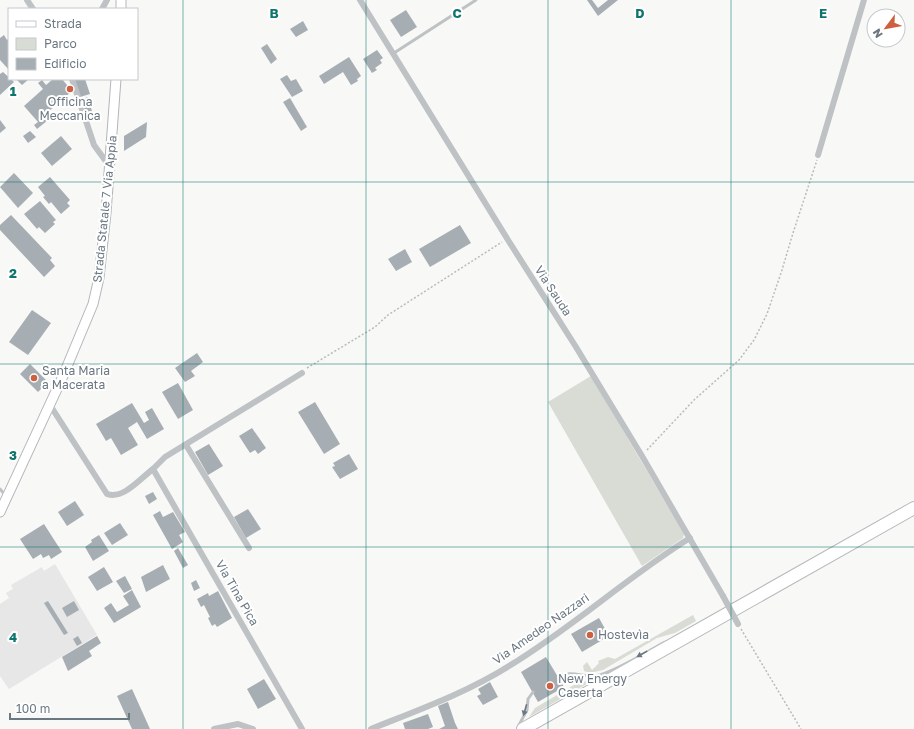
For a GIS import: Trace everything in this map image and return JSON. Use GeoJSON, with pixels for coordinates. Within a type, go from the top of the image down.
{"type":"FeatureCollection","features":[{"type":"Feature","properties":{"kind":"highway"},"geometry":{"type":"LineString","coordinates":[[523,729],[914,508]]}},
{"type":"Feature","properties":{"kind":"main road","name":"Strada Statale 7 Via Appia"},"geometry":{"type":"LineString","coordinates":[[0,512],[50,405],[93,304],[99,278],[110,168],[116,80]]}},
{"type":"Feature","properties":{"kind":"street","name":"Via Sauda"},"geometry":{"type":"LineString","coordinates":[[360,0],[576,347],[690,538],[738,624]]}},
{"type":"Feature","properties":{"kind":"street"},"geometry":{"type":"LineString","coordinates":[[818,155],[864,0]]}},
{"type":"Feature","properties":{"kind":"street"},"geometry":{"type":"LineString","coordinates":[[72,80],[94,146],[110,168]]}},
{"type":"Feature","properties":{"kind":"street"},"geometry":{"type":"LineString","coordinates":[[50,405],[107,494],[113,496],[124,492],[154,469],[165,457],[302,373]]}},
{"type":"Feature","properties":{"kind":"street"},"geometry":{"type":"LineString","coordinates":[[186,445],[249,548]]}},
{"type":"Feature","properties":{"kind":"street","name":"Via Tina Pica"},"geometry":{"type":"LineString","coordinates":[[154,469],[302,729]]}},
{"type":"Feature","properties":{"kind":"street","name":"Via Amedeo Nazzari"},"geometry":{"type":"LineString","coordinates":[[371,729],[461,693],[507,668],[588,611],[647,566],[690,538]]}},
{"type":"Feature","properties":{"kind":"street"},"geometry":{"type":"LineString","coordinates":[[214,729],[238,724],[253,729]]}},
{"type":"Feature","properties":{"kind":"lane"},"geometry":{"type":"LineString","coordinates":[[394,53],[476,0]]}},
{"type":"Feature","properties":{"kind":"lane"},"geometry":{"type":"LineString","coordinates":[[0,489],[7,497]]}},
{"type":"Feature","properties":{"kind":"lane"},"geometry":{"type":"LineString","coordinates":[[861,538],[878,533],[914,513]]}},
{"type":"Feature","properties":{"kind":"lane"},"geometry":{"type":"LineString","coordinates":[[558,677],[563,674],[572,673],[589,676],[599,675],[617,668],[663,642],[678,641]]}},
{"type":"Feature","properties":{"kind":"lane"},"geometry":{"type":"LineString","coordinates":[[517,729],[527,710],[528,699],[533,692]]}},
{"type":"Feature","properties":{"kind":"path"},"geometry":{"type":"LineString","coordinates":[[642,456],[689,405],[739,360],[754,340],[767,314],[818,155]]}},
{"type":"Feature","properties":{"kind":"path"},"geometry":{"type":"LineString","coordinates":[[302,373],[375,327],[388,315],[508,240]]}},
{"type":"Feature","properties":{"kind":"path"},"geometry":{"type":"LineString","coordinates":[[738,624],[801,729]]}},
{"type":"Feature","properties":{"kind":"shaded area"},"geometry":{"type":"Polygon","coordinates":[[[55,564],[97,635],[9,689],[0,676],[0,604],[9,598],[6,593],[13,589],[11,585],[42,567],[44,571],[55,564]]]}},
{"type":"Feature","properties":{"kind":"green space"},"geometry":{"type":"Polygon","coordinates":[[[591,376],[684,534],[683,538],[642,566],[548,402],[591,376]]]}},
{"type":"Feature","properties":{"kind":"green space"},"geometry":{"type":"Polygon","coordinates":[[[693,615],[696,621],[675,633],[657,638],[603,670],[590,673],[584,671],[583,666],[587,662],[592,670],[599,663],[598,661],[608,657],[615,659],[693,615]]]}},
{"type":"Feature","properties":{"kind":"green space"},"geometry":{"type":"Polygon","coordinates":[[[591,681],[529,717],[535,708],[579,682],[591,681]]]}},
{"type":"Feature","properties":{"kind":"building"},"geometry":{"type":"Polygon","coordinates":[[[587,0],[592,0],[598,8],[608,0],[618,0],[598,16],[587,0]]]}},
{"type":"Feature","properties":{"kind":"building"},"geometry":{"type":"Polygon","coordinates":[[[406,10],[417,27],[401,37],[390,20],[406,10]]]}},
{"type":"Feature","properties":{"kind":"building"},"geometry":{"type":"Polygon","coordinates":[[[303,21],[308,30],[296,37],[290,29],[303,21]]]}},
{"type":"Feature","properties":{"kind":"building"},"geometry":{"type":"Polygon","coordinates":[[[4,35],[7,40],[8,39],[8,69],[0,60],[0,38],[4,35]]]}},
{"type":"Feature","properties":{"kind":"building"},"geometry":{"type":"Polygon","coordinates":[[[267,44],[277,59],[271,64],[261,48],[267,44]]]}},
{"type":"Feature","properties":{"kind":"building"},"geometry":{"type":"Polygon","coordinates":[[[377,50],[383,58],[380,60],[382,63],[375,68],[377,70],[372,73],[363,59],[377,50]]]}},
{"type":"Feature","properties":{"kind":"building"},"geometry":{"type":"Polygon","coordinates":[[[349,57],[361,76],[357,79],[358,81],[351,85],[343,72],[324,84],[319,76],[349,57]]]}},
{"type":"Feature","properties":{"kind":"building"},"geometry":{"type":"Polygon","coordinates":[[[3,72],[8,77],[8,80],[12,80],[14,82],[0,95],[0,74],[3,72]]]}},
{"type":"Feature","properties":{"kind":"building"},"geometry":{"type":"Polygon","coordinates":[[[287,75],[291,81],[296,79],[303,91],[292,97],[280,79],[287,75]]]}},
{"type":"Feature","properties":{"kind":"building"},"geometry":{"type":"Polygon","coordinates":[[[17,80],[28,80],[22,85],[17,80]]]}},
{"type":"Feature","properties":{"kind":"building"},"geometry":{"type":"Polygon","coordinates":[[[42,80],[46,85],[52,80],[63,80],[72,91],[49,111],[53,116],[37,129],[34,125],[38,122],[24,106],[43,89],[38,83],[42,80]]]}},
{"type":"Feature","properties":{"kind":"building"},"geometry":{"type":"Polygon","coordinates":[[[74,80],[85,80],[90,94],[80,97],[74,80]]]}},
{"type":"Feature","properties":{"kind":"building"},"geometry":{"type":"Polygon","coordinates":[[[88,97],[93,115],[87,116],[82,99],[88,97]]]}},
{"type":"Feature","properties":{"kind":"building"},"geometry":{"type":"Polygon","coordinates":[[[290,98],[307,127],[301,131],[283,102],[290,98]]]}},
{"type":"Feature","properties":{"kind":"building"},"geometry":{"type":"Polygon","coordinates":[[[0,120],[6,128],[0,133],[0,120]]]}},
{"type":"Feature","properties":{"kind":"building"},"geometry":{"type":"Polygon","coordinates":[[[147,122],[146,137],[124,151],[124,136],[147,122]]]}},
{"type":"Feature","properties":{"kind":"building"},"geometry":{"type":"Polygon","coordinates":[[[30,131],[36,137],[28,143],[23,136],[30,131]]]}},
{"type":"Feature","properties":{"kind":"building"},"geometry":{"type":"Polygon","coordinates":[[[61,136],[72,149],[52,166],[41,153],[61,136]]]}},
{"type":"Feature","properties":{"kind":"building"},"geometry":{"type":"Polygon","coordinates":[[[14,173],[33,193],[18,208],[0,187],[14,173]]]}},
{"type":"Feature","properties":{"kind":"building"},"geometry":{"type":"Polygon","coordinates":[[[50,177],[70,200],[67,203],[70,206],[61,214],[51,202],[49,204],[43,197],[45,196],[38,187],[50,177]]]}},
{"type":"Feature","properties":{"kind":"building"},"geometry":{"type":"Polygon","coordinates":[[[40,201],[56,220],[53,222],[55,224],[45,233],[39,227],[37,229],[24,214],[40,201]]]}},
{"type":"Feature","properties":{"kind":"building"},"geometry":{"type":"Polygon","coordinates":[[[11,215],[52,258],[50,260],[55,266],[44,277],[0,230],[0,225],[11,215]]]}},
{"type":"Feature","properties":{"kind":"building"},"geometry":{"type":"Polygon","coordinates":[[[460,225],[471,243],[430,267],[419,249],[460,225]]]}},
{"type":"Feature","properties":{"kind":"building"},"geometry":{"type":"Polygon","coordinates":[[[405,249],[412,262],[396,271],[388,259],[405,249]]]}},
{"type":"Feature","properties":{"kind":"building"},"geometry":{"type":"Polygon","coordinates":[[[32,310],[51,323],[28,355],[9,342],[32,310]]]}},
{"type":"Feature","properties":{"kind":"building"},"geometry":{"type":"Polygon","coordinates":[[[197,353],[203,362],[191,371],[195,376],[185,382],[175,368],[197,353]]]}},
{"type":"Feature","properties":{"kind":"building","name":"Santa Maria a Macerata"},"geometry":{"type":"Polygon","coordinates":[[[30,364],[48,382],[38,392],[20,374],[30,364]]]}},
{"type":"Feature","properties":{"kind":"building"},"geometry":{"type":"Polygon","coordinates":[[[178,383],[193,410],[178,419],[162,392],[178,383]]]}},
{"type":"Feature","properties":{"kind":"building"},"geometry":{"type":"Polygon","coordinates":[[[315,402],[340,444],[324,454],[298,412],[315,402]]]}},
{"type":"Feature","properties":{"kind":"building"},"geometry":{"type":"Polygon","coordinates":[[[132,403],[144,423],[149,420],[145,412],[152,408],[164,429],[147,439],[137,422],[128,428],[138,445],[121,455],[111,438],[106,441],[96,424],[132,403]]]}},
{"type":"Feature","properties":{"kind":"building"},"geometry":{"type":"Polygon","coordinates":[[[252,428],[266,448],[258,454],[255,450],[250,453],[239,436],[252,428]]]}},
{"type":"Feature","properties":{"kind":"building"},"geometry":{"type":"Polygon","coordinates":[[[209,444],[223,466],[208,475],[195,452],[209,444]]]}},
{"type":"Feature","properties":{"kind":"building"},"geometry":{"type":"Polygon","coordinates":[[[349,454],[358,469],[340,479],[332,467],[335,466],[333,463],[349,454]]]}},
{"type":"Feature","properties":{"kind":"building"},"geometry":{"type":"Polygon","coordinates":[[[153,492],[157,499],[149,504],[145,496],[153,492]]]}},
{"type":"Feature","properties":{"kind":"building"},"geometry":{"type":"Polygon","coordinates":[[[75,501],[84,515],[67,526],[58,512],[75,501]]]}},
{"type":"Feature","properties":{"kind":"building"},"geometry":{"type":"Polygon","coordinates":[[[248,509],[261,529],[246,538],[234,517],[248,509]]]}},
{"type":"Feature","properties":{"kind":"building"},"geometry":{"type":"Polygon","coordinates":[[[160,511],[163,517],[173,512],[185,532],[179,535],[183,542],[172,549],[153,515],[160,511]]]}},
{"type":"Feature","properties":{"kind":"building"},"geometry":{"type":"Polygon","coordinates":[[[120,523],[128,535],[112,545],[104,533],[120,523]]]}},
{"type":"Feature","properties":{"kind":"building"},"geometry":{"type":"Polygon","coordinates":[[[44,524],[62,552],[51,559],[49,555],[43,558],[41,554],[33,559],[20,539],[44,524]]]}},
{"type":"Feature","properties":{"kind":"building"},"geometry":{"type":"Polygon","coordinates":[[[99,535],[109,551],[93,561],[85,547],[92,542],[91,540],[99,535]]]}},
{"type":"Feature","properties":{"kind":"building"},"geometry":{"type":"Polygon","coordinates":[[[178,548],[188,565],[183,568],[174,551],[178,548]]]}},
{"type":"Feature","properties":{"kind":"building"},"geometry":{"type":"Polygon","coordinates":[[[163,565],[170,579],[146,592],[141,577],[163,565]]]}},
{"type":"Feature","properties":{"kind":"building"},"geometry":{"type":"Polygon","coordinates":[[[104,567],[113,582],[97,591],[88,577],[104,567]]]}},
{"type":"Feature","properties":{"kind":"building"},"geometry":{"type":"Polygon","coordinates":[[[125,576],[132,589],[124,593],[116,581],[125,576]]]}},
{"type":"Feature","properties":{"kind":"building"},"geometry":{"type":"Polygon","coordinates":[[[196,580],[200,588],[194,591],[191,583],[196,580]]]}},
{"type":"Feature","properties":{"kind":"building"},"geometry":{"type":"Polygon","coordinates":[[[132,590],[141,607],[114,623],[104,608],[111,603],[117,612],[129,605],[123,596],[132,590]]]}},
{"type":"Feature","properties":{"kind":"building"},"geometry":{"type":"Polygon","coordinates":[[[218,591],[232,618],[217,627],[215,624],[212,626],[208,618],[210,617],[204,605],[201,607],[197,599],[208,593],[209,596],[218,591]]]}},
{"type":"Feature","properties":{"kind":"building"},"geometry":{"type":"Polygon","coordinates":[[[48,601],[68,633],[64,635],[44,603],[48,601]]]}},
{"type":"Feature","properties":{"kind":"building"},"geometry":{"type":"Polygon","coordinates":[[[74,601],[79,610],[67,617],[62,608],[74,601]]]}},
{"type":"Feature","properties":{"kind":"building","name":"Hostevìa"},"geometry":{"type":"Polygon","coordinates":[[[599,618],[609,636],[582,652],[571,634],[599,618]]]}},
{"type":"Feature","properties":{"kind":"building"},"geometry":{"type":"Polygon","coordinates":[[[78,636],[82,643],[77,646],[73,639],[78,636]]]}},
{"type":"Feature","properties":{"kind":"building"},"geometry":{"type":"Polygon","coordinates":[[[97,636],[101,643],[89,651],[92,656],[68,671],[62,657],[97,636]]]}},
{"type":"Feature","properties":{"kind":"building"},"geometry":{"type":"Polygon","coordinates":[[[546,657],[564,687],[538,702],[521,672],[546,657]]]}},
{"type":"Feature","properties":{"kind":"building"},"geometry":{"type":"Polygon","coordinates":[[[264,679],[276,699],[258,709],[247,689],[264,679]]]}},
{"type":"Feature","properties":{"kind":"building"},"geometry":{"type":"Polygon","coordinates":[[[490,682],[498,697],[483,705],[477,696],[481,694],[478,689],[490,682]]]}},
{"type":"Feature","properties":{"kind":"building"},"geometry":{"type":"Polygon","coordinates":[[[132,689],[150,729],[132,729],[117,696],[132,689]]]}},
{"type":"Feature","properties":{"kind":"building"},"geometry":{"type":"Polygon","coordinates":[[[448,702],[458,729],[439,729],[445,726],[438,706],[448,702]]]}},
{"type":"Feature","properties":{"kind":"building"},"geometry":{"type":"Polygon","coordinates":[[[428,714],[433,727],[428,729],[405,729],[403,723],[428,714]]]}},
{"type":"Feature","properties":{"kind":"place","name":"Officina Meccanica"},"geometry":{"type":"Point","coordinates":[70,89]}},
{"type":"Feature","properties":{"kind":"place","name":"Santa Maria a Macerata"},"geometry":{"type":"Point","coordinates":[34,378]}},
{"type":"Feature","properties":{"kind":"place","name":"Hostevìa"},"geometry":{"type":"Point","coordinates":[590,635]}},
{"type":"Feature","properties":{"kind":"place","name":"New Energy Caserta"},"geometry":{"type":"Point","coordinates":[550,686]}}]}
